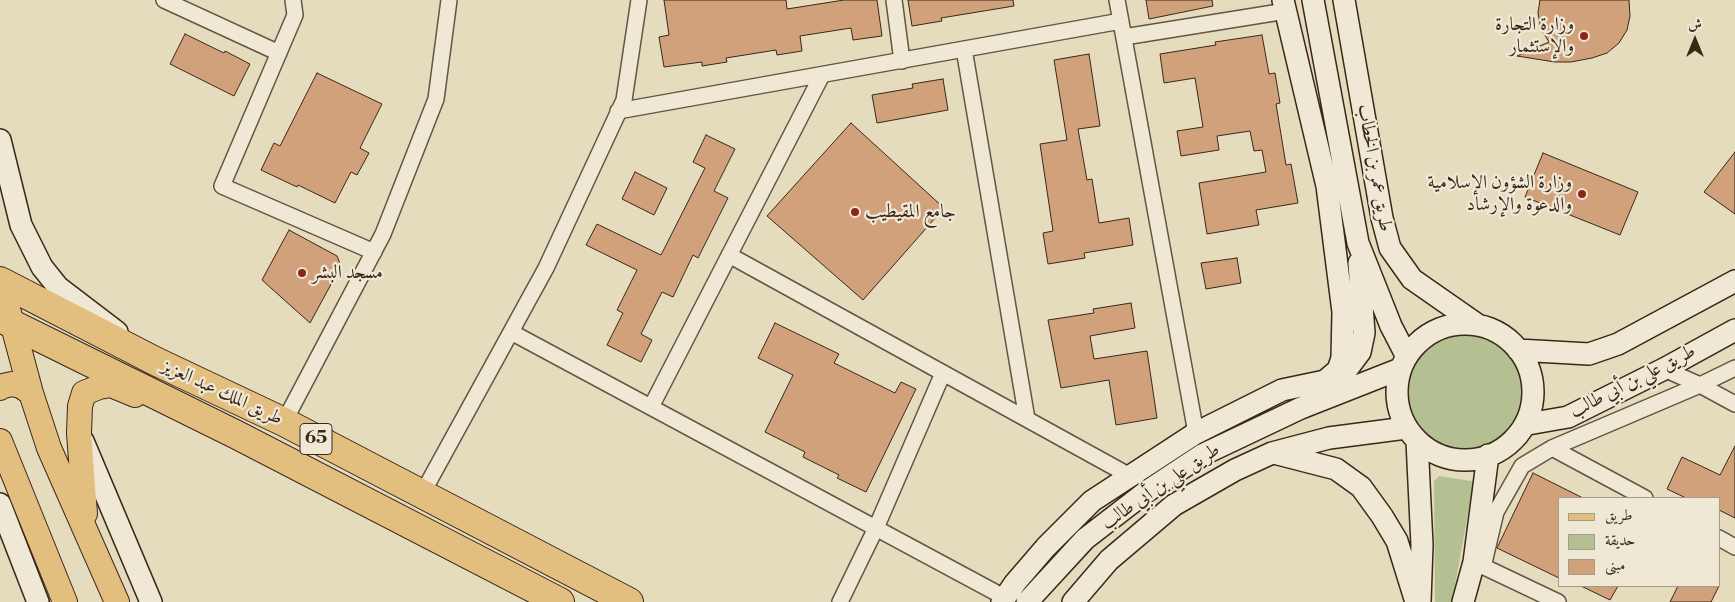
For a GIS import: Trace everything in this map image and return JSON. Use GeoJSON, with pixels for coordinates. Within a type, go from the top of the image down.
{"type":"FeatureCollection","features":[{"type":"Feature","properties":{"kind":"highway","name":"طريق الملك عبد العزيز"},"geometry":{"type":"LineString","coordinates":[[0,282],[155,361],[284,422],[629,602]]}},
{"type":"Feature","properties":{"kind":"highway","name":"طريق الملك عبد العزيز"},"geometry":{"type":"LineString","coordinates":[[7,322],[237,435],[560,602]]}},
{"type":"Feature","properties":{"kind":"main road","name":"طريق عمر بن الخطاب"},"geometry":{"type":"LineString","coordinates":[[1313,0],[1358,243],[1392,326],[1403,362]]}},
{"type":"Feature","properties":{"kind":"main road","name":"طريق عمر بن الخطاب"},"geometry":{"type":"LineString","coordinates":[[1344,0],[1382,218],[1390,248],[1412,279],[1478,325]]}},
{"type":"Feature","properties":{"kind":"main road"},"geometry":{"type":"LineString","coordinates":[[1202,455],[1254,416],[1325,381],[1338,370],[1342,358],[1343,312],[1326,186],[1285,6]]}},
{"type":"Feature","properties":{"kind":"main road"},"geometry":{"type":"LineString","coordinates":[[0,140],[21,225],[42,267],[58,287],[155,361]]}},
{"type":"Feature","properties":{"kind":"main road"},"geometry":{"type":"LineString","coordinates":[[1300,408],[1337,384],[1360,352],[1364,333],[1358,243]]}},
{"type":"Feature","properties":{"kind":"main road"},"geometry":{"type":"LineString","coordinates":[[1518,350],[1589,354],[1618,344],[1735,281]]}},
{"type":"Feature","properties":{"kind":"main road"},"geometry":{"type":"LineString","coordinates":[[0,282],[7,322],[49,448],[117,602]]}},
{"type":"Feature","properties":{"kind":"main road"},"geometry":{"type":"LineString","coordinates":[[1458,324],[1478,325],[1494,330],[1507,338],[1518,350],[1528,368],[1533,388],[1532,411],[1528,424],[1513,442],[1488,455],[1470,460],[1451,458],[1433,452],[1412,435],[1400,414],[1396,399],[1396,384],[1403,362],[1420,340],[1437,329],[1458,324]]}},
{"type":"Feature","properties":{"kind":"main road","name":"طريق علي بن أبي طالب"},"geometry":{"type":"LineString","coordinates":[[1528,424],[1568,417],[1664,369],[1735,330]]}},
{"type":"Feature","properties":{"kind":"main road","name":"طريق علي بن أبي طالب"},"geometry":{"type":"LineString","coordinates":[[1027,602],[1085,540],[1146,492],[1202,455],[1300,408],[1403,362]]}},
{"type":"Feature","properties":{"kind":"main road"},"geometry":{"type":"LineString","coordinates":[[1003,599],[1038,556],[1092,501],[1196,433],[1282,390],[1325,381]]}},
{"type":"Feature","properties":{"kind":"main road"},"geometry":{"type":"LineString","coordinates":[[0,388],[12,384],[21,386],[31,393]]}},
{"type":"Feature","properties":{"kind":"main road"},"geometry":{"type":"LineString","coordinates":[[87,534],[79,433],[80,406],[84,393],[99,386],[111,385],[237,435]]}},
{"type":"Feature","properties":{"kind":"main road"},"geometry":{"type":"LineString","coordinates":[[79,433],[151,602]]}},
{"type":"Feature","properties":{"kind":"main road"},"geometry":{"type":"LineString","coordinates":[[1412,435],[1422,545],[1418,602]]}},
{"type":"Feature","properties":{"kind":"main road","name":"طريق علي بن أبي طالب"},"geometry":{"type":"LineString","coordinates":[[1073,602],[1109,560],[1174,505],[1235,470],[1272,453],[1329,438],[1412,435]]}},
{"type":"Feature","properties":{"kind":"main road"},"geometry":{"type":"LineString","coordinates":[[0,441],[65,602]]}},
{"type":"Feature","properties":{"kind":"main road"},"geometry":{"type":"LineString","coordinates":[[1272,453],[1336,470],[1361,487],[1397,541],[1418,602]]}},
{"type":"Feature","properties":{"kind":"main road"},"geometry":{"type":"LineString","coordinates":[[1463,602],[1478,564],[1488,455]]}},
{"type":"Feature","properties":{"kind":"main road"},"geometry":{"type":"LineString","coordinates":[[0,504],[38,602]]}},
{"type":"Feature","properties":{"kind":"main road"},"geometry":{"type":"LineString","coordinates":[[1038,556],[1085,540]]}},
{"type":"Feature","properties":{"kind":"street"},"geometry":{"type":"LineString","coordinates":[[164,0],[279,53]]}},
{"type":"Feature","properties":{"kind":"street"},"geometry":{"type":"LineString","coordinates":[[293,0],[295,15],[222,186],[374,252]]}},
{"type":"Feature","properties":{"kind":"street"},"geometry":{"type":"LineString","coordinates":[[284,422],[383,234],[436,99],[449,0]]}},
{"type":"Feature","properties":{"kind":"street"},"geometry":{"type":"LineString","coordinates":[[422,494],[546,268],[624,100],[639,0]]}},
{"type":"Feature","properties":{"kind":"street"},"geometry":{"type":"LineString","coordinates":[[894,0],[902,60]]}},
{"type":"Feature","properties":{"kind":"street"},"geometry":{"type":"LineString","coordinates":[[1117,0],[1196,433]]}},
{"type":"Feature","properties":{"kind":"street"},"geometry":{"type":"LineString","coordinates":[[1124,37],[1285,6]]}},
{"type":"Feature","properties":{"kind":"street"},"geometry":{"type":"LineString","coordinates":[[618,111],[1121,21]]}},
{"type":"Feature","properties":{"kind":"street"},"geometry":{"type":"LineString","coordinates":[[964,50],[1027,420]]}},
{"type":"Feature","properties":{"kind":"street"},"geometry":{"type":"LineString","coordinates":[[651,407],[822,75]]}},
{"type":"Feature","properties":{"kind":"street"},"geometry":{"type":"LineString","coordinates":[[729,255],[1130,476]]}},
{"type":"Feature","properties":{"kind":"street"},"geometry":{"type":"LineString","coordinates":[[511,332],[876,528],[1003,599]]}},
{"type":"Feature","properties":{"kind":"street"},"geometry":{"type":"LineString","coordinates":[[1558,602],[1478,564],[1496,512],[1522,466],[1552,448],[1700,385],[1735,368]]}},
{"type":"Feature","properties":{"kind":"street"},"geometry":{"type":"LineString","coordinates":[[1664,369],[1700,385],[1735,404]]}},
{"type":"Feature","properties":{"kind":"street"},"geometry":{"type":"LineString","coordinates":[[840,602],[876,528],[943,373]]}},
{"type":"Feature","properties":{"kind":"street"},"geometry":{"type":"LineString","coordinates":[[1552,448],[1643,497]]}},
{"type":"Feature","properties":{"kind":"street"},"geometry":{"type":"LineString","coordinates":[[1720,539],[1735,547]]}},
{"type":"Feature","properties":{"kind":"green space"},"geometry":{"type":"Polygon","coordinates":[[[1457,332],[1479,334],[1501,344],[1517,359],[1524,384],[1520,412],[1507,434],[1486,449],[1462,450],[1438,444],[1421,430],[1408,409],[1405,384],[1412,364],[1424,348],[1439,337],[1457,332]]]}},
{"type":"Feature","properties":{"kind":"green space"},"geometry":{"type":"Polygon","coordinates":[[[1439,476],[1477,482],[1470,502],[1452,602],[1435,602],[1434,481],[1439,476]]]}},
{"type":"Feature","properties":{"kind":"building"},"geometry":{"type":"Polygon","coordinates":[[[664,0],[786,0],[787,9],[844,0],[877,0],[882,36],[853,40],[851,28],[800,36],[802,51],[777,55],[776,50],[726,58],[727,62],[702,66],[702,62],[664,67],[659,37],[669,35],[664,0]]]}},
{"type":"Feature","properties":{"kind":"building"},"geometry":{"type":"Polygon","coordinates":[[[908,0],[1013,0],[1014,6],[941,18],[942,21],[912,26],[908,0]]]}},
{"type":"Feature","properties":{"kind":"building"},"geometry":{"type":"Polygon","coordinates":[[[1146,0],[1212,0],[1213,6],[1149,19],[1146,0]]]}},
{"type":"Feature","properties":{"kind":"building","name":"وزارة التجارة والإستثمار"},"geometry":{"type":"Polygon","coordinates":[[[1540,0],[1629,0],[1630,16],[1627,30],[1619,43],[1607,53],[1592,58],[1571,62],[1555,62],[1517,56],[1549,42],[1541,29],[1538,13],[1540,0]]]}},
{"type":"Feature","properties":{"kind":"building"},"geometry":{"type":"Polygon","coordinates":[[[185,34],[250,64],[234,96],[170,64],[185,34]]]}},
{"type":"Feature","properties":{"kind":"building"},"geometry":{"type":"Polygon","coordinates":[[[1262,35],[1269,74],[1275,73],[1280,103],[1276,104],[1286,165],[1291,164],[1298,203],[1256,210],[1259,225],[1207,234],[1199,183],[1266,172],[1262,150],[1254,151],[1250,131],[1217,136],[1219,150],[1181,156],[1177,131],[1203,127],[1195,78],[1164,83],[1160,54],[1216,45],[1215,42],[1262,35]]]}},
{"type":"Feature","properties":{"kind":"building"},"geometry":{"type":"Polygon","coordinates":[[[1089,54],[1100,126],[1078,129],[1087,180],[1092,179],[1099,223],[1129,218],[1133,245],[1084,253],[1085,258],[1048,264],[1043,233],[1053,231],[1040,144],[1067,140],[1054,60],[1089,54]]]}},
{"type":"Feature","properties":{"kind":"building"},"geometry":{"type":"Polygon","coordinates":[[[317,73],[382,104],[360,148],[369,153],[357,175],[351,172],[335,203],[261,170],[274,143],[280,146],[317,73]]]}},
{"type":"Feature","properties":{"kind":"building"},"geometry":{"type":"Polygon","coordinates":[[[943,79],[948,110],[877,123],[872,95],[913,88],[912,84],[943,79]]]}},
{"type":"Feature","properties":{"kind":"building","name":"جامع المقيطيب"},"geometry":{"type":"Polygon","coordinates":[[[851,123],[944,208],[863,300],[767,216],[851,123]]]}},
{"type":"Feature","properties":{"kind":"building"},"geometry":{"type":"Polygon","coordinates":[[[706,135],[735,149],[714,191],[728,198],[698,258],[693,255],[673,297],[662,292],[641,334],[652,340],[641,362],[607,345],[623,313],[617,310],[637,270],[586,245],[597,224],[661,255],[705,168],[693,162],[706,135]]]}},
{"type":"Feature","properties":{"kind":"building"},"geometry":{"type":"Polygon","coordinates":[[[1735,152],[1735,214],[1704,192],[1735,152]]]}},
{"type":"Feature","properties":{"kind":"building","name":"وزارة الشؤون الإسلامية والدعوة والإرشاد"},"geometry":{"type":"Polygon","coordinates":[[[1543,153],[1638,192],[1620,235],[1525,197],[1543,153]]]}},
{"type":"Feature","properties":{"kind":"building"},"geometry":{"type":"Polygon","coordinates":[[[635,172],[667,188],[654,215],[622,199],[635,172]]]}},
{"type":"Feature","properties":{"kind":"building","name":"مسجد البشر"},"geometry":{"type":"Polygon","coordinates":[[[289,230],[337,256],[341,266],[310,323],[262,280],[289,230]]]}},
{"type":"Feature","properties":{"kind":"building"},"geometry":{"type":"Polygon","coordinates":[[[1237,258],[1241,283],[1206,289],[1201,263],[1237,258]]]}},
{"type":"Feature","properties":{"kind":"building"},"geometry":{"type":"Polygon","coordinates":[[[1131,303],[1135,328],[1090,336],[1094,359],[1147,351],[1157,418],[1116,425],[1109,380],[1061,388],[1048,320],[1094,313],[1093,309],[1131,303]]]}},
{"type":"Feature","properties":{"kind":"building"},"geometry":{"type":"Polygon","coordinates":[[[775,323],[839,354],[834,363],[895,393],[901,382],[916,389],[866,492],[837,478],[839,475],[803,457],[805,452],[765,432],[793,375],[758,358],[775,323]]]}},
{"type":"Feature","properties":{"kind":"building"},"geometry":{"type":"Polygon","coordinates":[[[1735,446],[1735,518],[1720,510],[1720,497],[1684,497],[1667,489],[1682,457],[1720,475],[1735,446]]]}},
{"type":"Feature","properties":{"kind":"building"},"geometry":{"type":"Polygon","coordinates":[[[1533,473],[1581,497],[1558,497],[1558,578],[1497,548],[1533,473]]]}},
{"type":"Feature","properties":{"kind":"building"},"geometry":{"type":"Polygon","coordinates":[[[1583,587],[1617,587],[1610,600],[1583,587]]]}},
{"type":"Feature","properties":{"kind":"building"},"geometry":{"type":"Polygon","coordinates":[[[1678,587],[1718,587],[1711,602],[1670,602],[1678,587]]]}},
{"type":"Feature","properties":{"kind":"place","name":"وزارة التجارة والإستثمار"},"geometry":{"type":"Point","coordinates":[1584,36]}},
{"type":"Feature","properties":{"kind":"place","name":"وزارة الشؤون الإسلامية والدعوة والإرشاد"},"geometry":{"type":"Point","coordinates":[1582,194]}},
{"type":"Feature","properties":{"kind":"place","name":"جامع المقيطيب"},"geometry":{"type":"Point","coordinates":[855,212]}},
{"type":"Feature","properties":{"kind":"place","name":"مسجد البشر"},"geometry":{"type":"Point","coordinates":[302,273]}}]}
